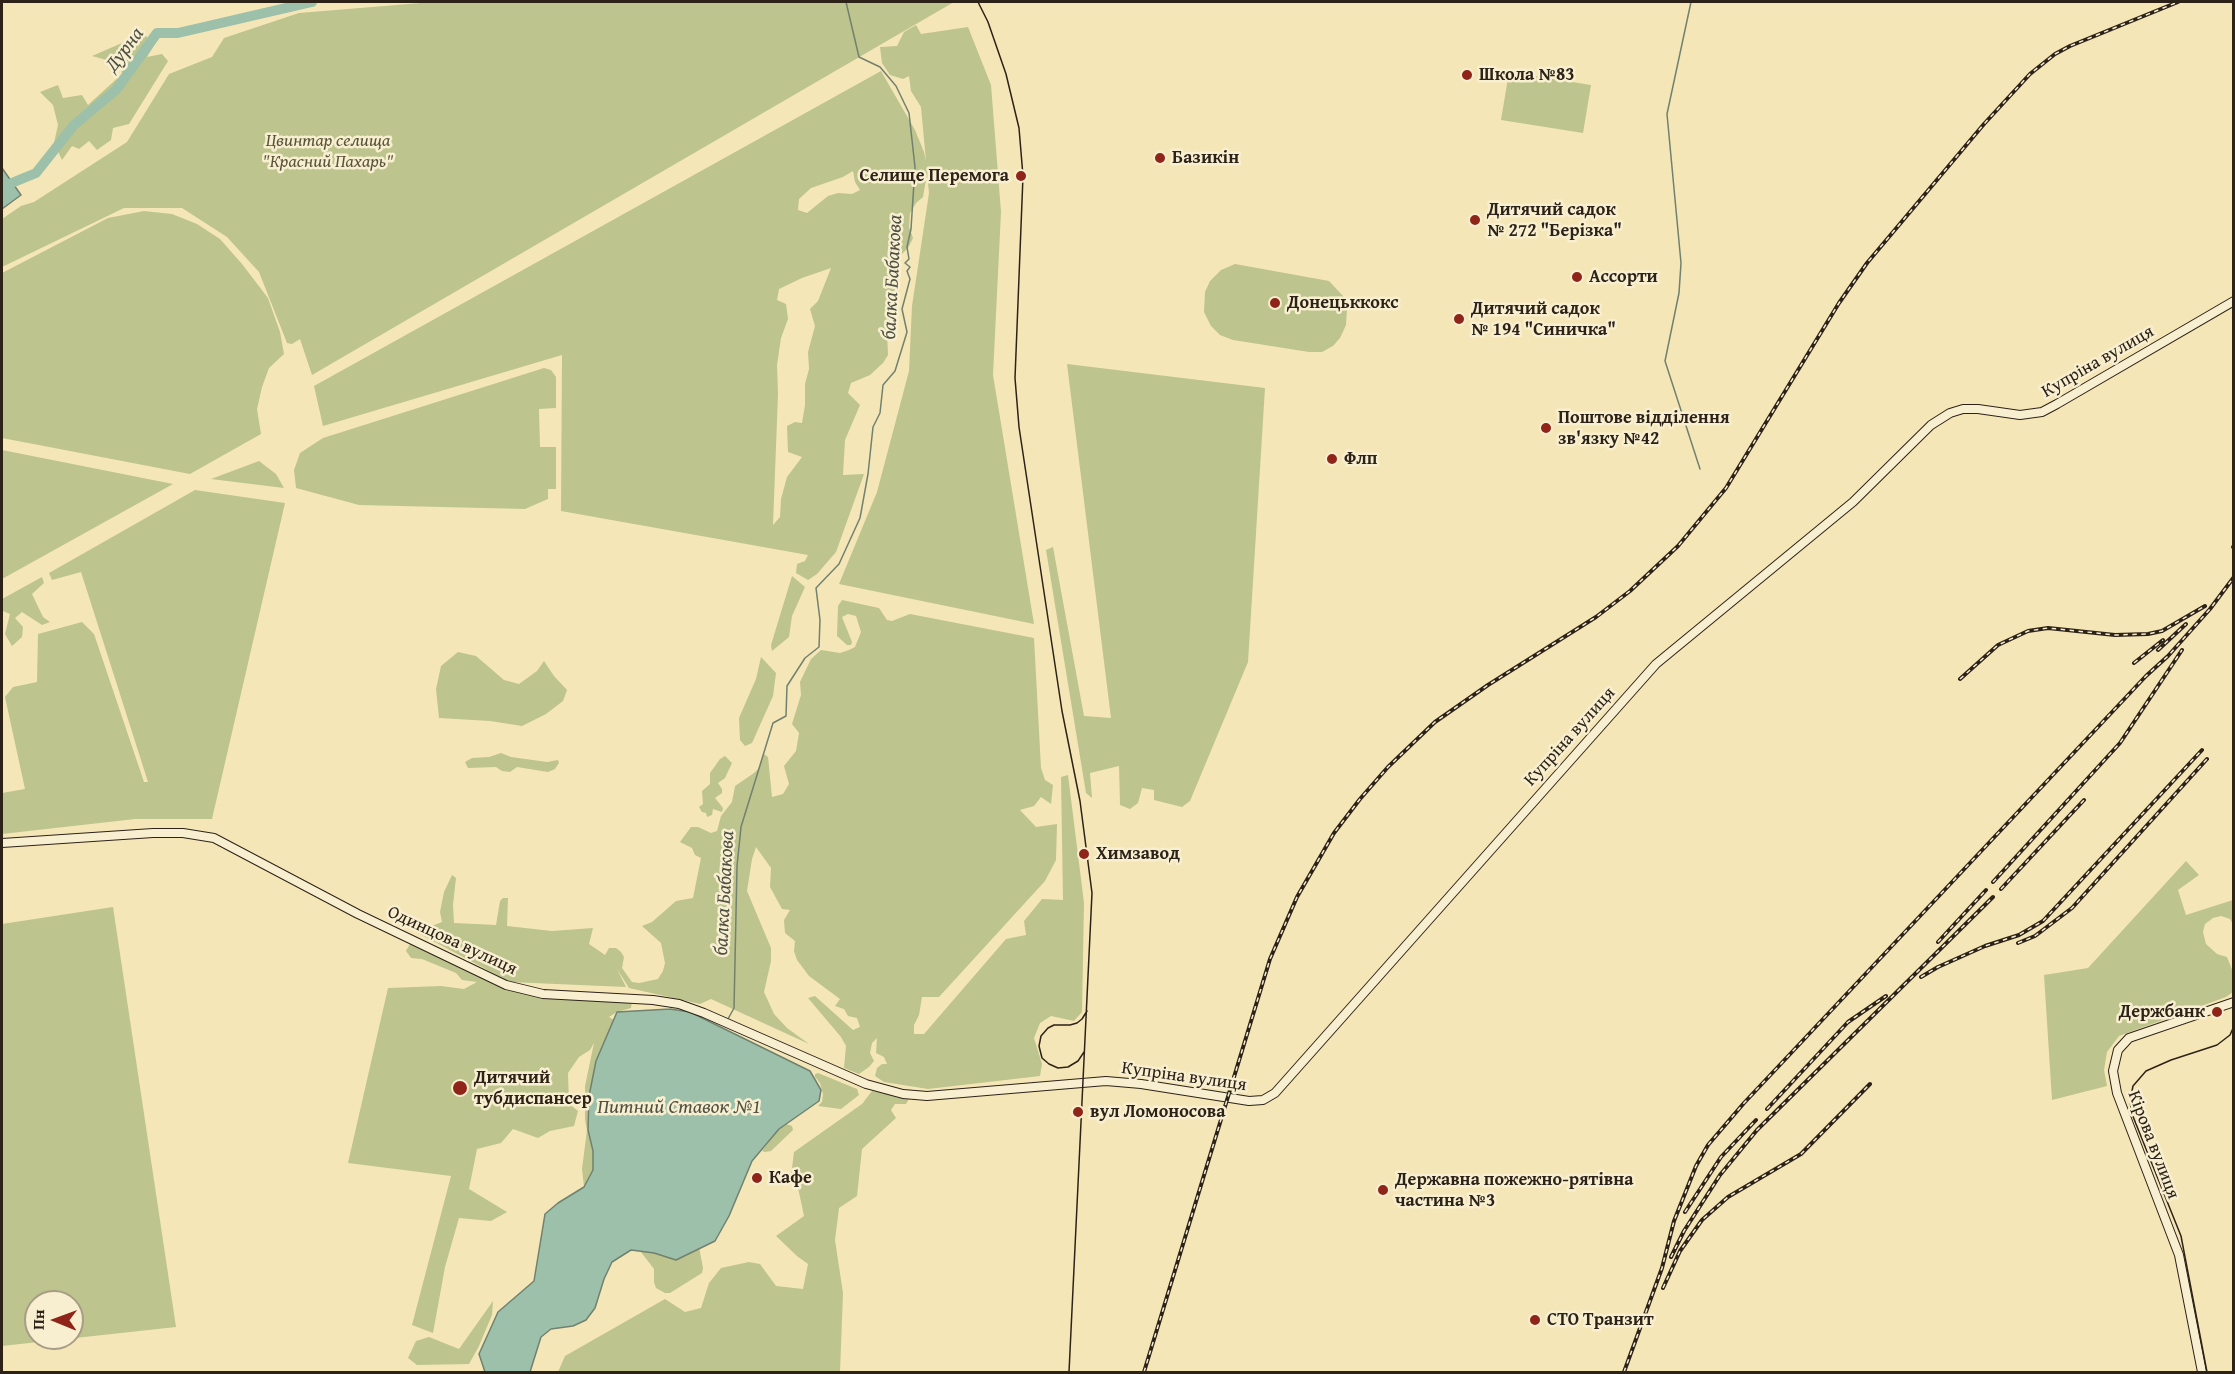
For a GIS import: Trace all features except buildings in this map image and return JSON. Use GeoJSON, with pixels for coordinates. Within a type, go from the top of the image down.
{"type":"FeatureCollection","features":[{"type":"Feature","properties":{"kind":"main road","name":"Купріна вулиця"},"geometry":{"type":"LineString","coordinates":[[927,1096],[1106,1081],[1141,1084],[1249,1101],[1270,1097],[1656,664],[1853,502],[1937,420],[1956,411],[1970,409],[2020,415],[2042,412],[2234,301]]}},
{"type":"Feature","properties":{"kind":"main road","name":"Одинцова вулиця"},"geometry":{"type":"LineString","coordinates":[[2,843],[183,832],[214,838],[357,914],[513,987],[543,994],[653,1000],[679,1004],[866,1084],[903,1094],[927,1096]]}},
{"type":"Feature","properties":{"kind":"main road","name":"Кірова вулиця"},"geometry":{"type":"LineString","coordinates":[[2202,1372],[2180,1255],[2117,1093],[2113,1071],[2118,1050],[2129,1038],[2234,1002]]}},
{"type":"Feature","properties":{"kind":"green space","name":"Цвинтар селища \"Красний Пахарь\""},"geometry":{"type":"Polygon","coordinates":[[[433,2],[954,2],[312,375],[300,339],[292,344],[287,343],[259,272],[227,237],[182,208],[124,208],[2,267],[2,219],[21,206],[34,202],[127,142],[169,74],[212,57],[224,38],[299,13],[433,2]]]}},
{"type":"Feature","properties":{"kind":"green space"},"geometry":{"type":"Polygon","coordinates":[[[916,25],[921,34],[968,27],[991,85],[1001,212],[993,375],[1034,624],[839,584],[877,492],[909,371],[912,306],[929,193],[927,174],[923,197],[910,213],[909,227],[913,238],[908,248],[900,256],[897,265],[900,288],[887,332],[888,355],[870,375],[851,383],[848,393],[860,405],[845,440],[843,475],[864,474],[836,552],[817,574],[808,580],[796,573],[797,564],[805,561],[808,555],[561,511],[562,355],[323,426],[314,386],[881,71],[915,130],[926,161],[921,107],[911,91],[909,76],[903,79],[890,75],[882,63],[880,47],[897,46],[904,32],[916,25]],[[853,171],[843,177],[811,188],[799,199],[798,210],[807,213],[828,196],[838,193],[852,194],[860,190],[855,182],[853,171]],[[831,268],[779,289],[777,300],[786,304],[788,319],[781,338],[777,365],[773,525],[780,517],[781,499],[787,477],[802,457],[788,452],[787,426],[795,422],[802,423],[805,384],[809,369],[808,352],[815,326],[810,309],[818,301],[831,268]]]}},
{"type":"Feature","properties":{"kind":"green space"},"geometry":{"type":"Polygon","coordinates":[[[146,36],[155,44],[147,57],[162,54],[168,61],[129,124],[113,128],[111,140],[97,150],[89,141],[79,149],[72,146],[62,160],[54,143],[58,125],[53,105],[40,92],[58,85],[63,98],[82,95],[88,105],[122,74],[121,64],[92,56],[129,40],[146,36]]]}},
{"type":"Feature","properties":{"kind":"green space"},"geometry":{"type":"Polygon","coordinates":[[[1509,72],[1591,85],[1583,133],[1501,120],[1509,72]]]}},
{"type":"Feature","properties":{"kind":"green space"},"geometry":{"type":"Polygon","coordinates":[[[144,211],[172,214],[197,224],[220,239],[268,298],[280,332],[284,354],[269,368],[262,387],[257,409],[261,434],[190,474],[2,438],[2,273],[108,218],[144,211]]]}},
{"type":"Feature","properties":{"kind":"green space","name":"Донецьккокс"},"geometry":{"type":"Polygon","coordinates":[[[1235,264],[1329,281],[1344,297],[1347,309],[1346,325],[1340,338],[1333,346],[1322,352],[1309,352],[1233,340],[1220,335],[1211,326],[1204,312],[1205,292],[1210,281],[1221,270],[1235,264]]]}},
{"type":"Feature","properties":{"kind":"green space"},"geometry":{"type":"Polygon","coordinates":[[[1067,364],[1265,388],[1248,662],[1190,801],[1182,807],[1154,800],[1154,790],[1142,788],[1138,803],[1130,809],[1120,805],[1119,766],[1090,773],[1092,798],[1086,793],[1046,550],[1053,547],[1084,716],[1111,718],[1067,364]]]}},
{"type":"Feature","properties":{"kind":"green space"},"geometry":{"type":"Polygon","coordinates":[[[544,368],[551,370],[556,377],[556,408],[539,409],[540,447],[556,447],[556,489],[548,489],[548,499],[525,509],[359,505],[296,488],[294,470],[300,453],[323,438],[544,368]]]}},
{"type":"Feature","properties":{"kind":"green space"},"geometry":{"type":"Polygon","coordinates":[[[2,450],[173,484],[2,579],[2,450]]]}},
{"type":"Feature","properties":{"kind":"green space"},"geometry":{"type":"Polygon","coordinates":[[[259,461],[276,474],[284,488],[211,479],[259,461]]]}},
{"type":"Feature","properties":{"kind":"green space"},"geometry":{"type":"Polygon","coordinates":[[[195,490],[285,503],[212,819],[135,819],[2,834],[2,793],[25,789],[5,697],[13,687],[37,682],[38,634],[82,622],[94,634],[144,782],[148,782],[81,572],[52,580],[49,573],[195,490]]]}},
{"type":"Feature","properties":{"kind":"green space"},"geometry":{"type":"Polygon","coordinates":[[[792,576],[805,587],[792,616],[789,637],[772,651],[771,645],[792,576]]]}},
{"type":"Feature","properties":{"kind":"green space"},"geometry":{"type":"Polygon","coordinates":[[[42,577],[44,583],[32,594],[43,617],[50,622],[42,625],[22,612],[15,618],[23,627],[22,637],[12,646],[5,634],[10,614],[3,611],[2,613],[2,599],[42,577]]]}},
{"type":"Feature","properties":{"kind":"green space"},"geometry":{"type":"Polygon","coordinates":[[[842,600],[879,608],[887,620],[892,621],[910,614],[1034,638],[1041,768],[1045,780],[1053,785],[1051,804],[1041,797],[1034,806],[1020,810],[1036,827],[1057,824],[1056,860],[1045,881],[939,997],[922,997],[919,1015],[914,1025],[914,1034],[924,1034],[1006,939],[1026,935],[1024,921],[1042,899],[1063,900],[1061,777],[1068,775],[1084,903],[1082,1012],[1074,1021],[1051,1016],[1040,1023],[1034,1038],[1042,1064],[1040,1076],[928,1089],[884,1082],[875,1076],[877,1068],[882,1064],[887,1064],[884,1057],[876,1053],[877,1038],[872,1043],[870,1053],[874,1061],[869,1067],[859,1074],[844,1068],[846,1046],[808,998],[815,996],[853,1030],[860,1027],[857,1018],[848,1016],[844,1009],[835,1006],[840,999],[809,976],[797,960],[794,951],[795,941],[785,933],[784,920],[790,910],[782,909],[770,887],[771,868],[756,847],[747,891],[771,948],[771,961],[764,992],[774,1014],[787,1028],[809,1044],[711,999],[700,1004],[629,988],[617,969],[626,987],[510,982],[416,932],[442,922],[440,912],[444,892],[452,875],[456,878],[454,923],[496,925],[500,901],[508,898],[507,926],[552,931],[593,928],[589,944],[605,955],[609,948],[616,948],[621,952],[624,957],[622,968],[632,982],[658,979],[665,963],[661,943],[642,926],[652,922],[676,901],[693,898],[701,858],[695,855],[692,848],[680,842],[691,827],[698,827],[711,833],[717,831],[721,816],[732,802],[735,786],[759,768],[764,754],[768,757],[772,797],[783,794],[789,784],[784,766],[796,751],[799,733],[792,724],[801,695],[800,682],[811,659],[821,650],[840,653],[855,647],[861,632],[856,616],[848,614],[842,617],[852,642],[851,645],[847,645],[837,636],[838,606],[842,600]]]}},
{"type":"Feature","properties":{"kind":"green space"},"geometry":{"type":"Polygon","coordinates":[[[458,652],[476,656],[504,680],[519,684],[537,671],[544,661],[567,690],[563,701],[546,714],[522,726],[490,721],[439,718],[436,689],[441,666],[458,652]]]}},
{"type":"Feature","properties":{"kind":"green space"},"geometry":{"type":"Polygon","coordinates":[[[761,657],[776,673],[773,696],[752,743],[745,746],[740,740],[739,718],[756,679],[761,657]]]}},
{"type":"Feature","properties":{"kind":"green space"},"geometry":{"type":"Polygon","coordinates":[[[501,753],[511,757],[547,762],[558,760],[559,763],[555,769],[548,772],[517,767],[510,772],[496,767],[468,768],[465,762],[472,758],[489,757],[501,753]]]}},
{"type":"Feature","properties":{"kind":"green space"},"geometry":{"type":"Polygon","coordinates":[[[725,756],[732,763],[725,778],[718,783],[722,793],[715,798],[723,808],[722,812],[713,809],[712,815],[707,817],[699,807],[703,804],[702,791],[710,784],[710,773],[725,756]]]}},
{"type":"Feature","properties":{"kind":"green space"},"geometry":{"type":"Polygon","coordinates":[[[2186,861],[2199,875],[2178,890],[2186,915],[2233,900],[2233,924],[2230,919],[2221,916],[2213,918],[2205,924],[2203,932],[2206,944],[2217,954],[2227,957],[2233,972],[2233,992],[2226,997],[2119,1036],[2107,1052],[2104,1070],[2107,1086],[2052,1100],[2044,975],[2088,968],[2186,861]]]}},
{"type":"Feature","properties":{"kind":"green space"},"geometry":{"type":"Polygon","coordinates":[[[113,907],[176,1327],[84,1337],[84,1290],[24,1290],[24,1344],[2,1346],[2,924],[113,907]]]}},
{"type":"Feature","properties":{"kind":"green space","name":"Дитячий тубдиспансер"},"geometry":{"type":"Polygon","coordinates":[[[410,944],[421,946],[507,990],[600,1000],[632,1001],[631,1008],[609,1017],[614,1020],[616,1140],[584,1187],[582,1169],[587,1130],[585,1086],[594,1043],[590,1050],[579,1057],[568,1073],[569,1104],[578,1111],[574,1126],[550,1131],[538,1138],[513,1129],[501,1143],[477,1149],[469,1189],[507,1212],[491,1221],[459,1218],[445,1267],[433,1333],[412,1325],[451,1176],[348,1163],[388,988],[441,986],[464,989],[477,982],[462,980],[456,973],[422,959],[411,958],[406,951],[410,944]]]}},
{"type":"Feature","properties":{"kind":"green space"},"geometry":{"type":"Polygon","coordinates":[[[818,1073],[857,1089],[859,1095],[841,1109],[818,1106],[822,1102],[823,1094],[820,1083],[815,1077],[818,1073]]]}},
{"type":"Feature","properties":{"kind":"green space"},"geometry":{"type":"Polygon","coordinates":[[[872,1091],[910,1097],[906,1104],[895,1104],[891,1110],[896,1118],[862,1149],[857,1196],[839,1208],[835,1240],[843,1293],[840,1372],[558,1372],[565,1356],[665,1299],[685,1312],[701,1308],[709,1283],[721,1268],[749,1262],[760,1264],[776,1286],[803,1289],[808,1264],[776,1236],[804,1216],[797,1183],[791,1176],[794,1152],[862,1104],[872,1091]]]}},
{"type":"Feature","properties":{"kind":"green space"},"geometry":{"type":"Polygon","coordinates":[[[786,1124],[792,1126],[793,1130],[771,1151],[762,1151],[779,1129],[786,1124]]]}},
{"type":"Feature","properties":{"kind":"green space"},"geometry":{"type":"Polygon","coordinates":[[[699,1247],[702,1273],[670,1293],[656,1288],[654,1269],[641,1252],[646,1249],[699,1247]]]}},
{"type":"Feature","properties":{"kind":"green space"},"geometry":{"type":"Polygon","coordinates":[[[493,1301],[492,1315],[469,1364],[417,1365],[408,1358],[416,1341],[429,1337],[459,1349],[493,1301]]]}},
{"type":"Feature","properties":{"kind":"water"},"geometry":{"type":"Polygon","coordinates":[[[2,168],[21,195],[2,209],[2,168]]]}},
{"type":"Feature","properties":{"kind":"water","name":"Питний Ставок №1"},"geometry":{"type":"Polygon","coordinates":[[[670,1009],[690,1012],[810,1071],[821,1090],[819,1101],[779,1129],[752,1161],[729,1216],[715,1241],[676,1260],[654,1253],[631,1250],[612,1262],[595,1308],[586,1320],[573,1326],[551,1329],[541,1337],[530,1372],[485,1372],[479,1354],[498,1312],[534,1281],[545,1214],[584,1187],[593,1170],[593,1151],[588,1130],[589,1096],[596,1061],[617,1012],[670,1009]]]}},
{"type":"Feature","properties":{"kind":"waterway","name":"Дурна"},"geometry":{"type":"LineString","coordinates":[[2,187],[36,173],[74,125],[116,90],[157,33],[178,33],[312,2]]}},
{"type":"Feature","properties":{"kind":"waterway","name":"балка Бабакова"},"geometry":{"type":"LineString","coordinates":[[728,1019],[734,1008],[737,866],[741,827],[773,723],[786,716],[787,686],[805,658],[819,647],[820,620],[816,588],[839,564],[860,518],[873,427],[880,413],[883,385],[895,371],[907,332],[902,309],[910,279],[907,271],[910,267],[905,263],[909,259],[907,247],[911,229],[915,167],[909,113],[896,86],[880,67],[859,57],[846,2]]}},
{"type":"Feature","properties":{"kind":"waterway"},"geometry":{"type":"LineString","coordinates":[[1691,2],[1667,114],[1681,263],[1679,293],[1665,361],[1700,469]]}},
{"type":"Feature","properties":{"kind":"tram line"},"geometry":{"type":"LineString","coordinates":[[978,2],[988,22],[1006,74],[1019,128],[1023,176],[1015,378],[1019,427],[1062,711],[1080,801],[1092,893],[1069,1372]]}},
{"type":"Feature","properties":{"kind":"tram line"},"geometry":{"type":"LineString","coordinates":[[1084,1052],[1078,1061],[1068,1067],[1058,1068],[1042,1058],[1039,1046],[1041,1036],[1048,1028],[1054,1025],[1077,1023],[1087,1011]]}},
{"type":"Feature","properties":{"kind":"tram line"},"geometry":{"type":"LineString","coordinates":[[2207,1372],[2181,1236],[2132,1114],[2130,1101],[2133,1086],[2146,1071],[2217,1045],[2230,1035],[2234,1026]]}},
{"type":"Feature","properties":{"kind":"railway"},"geometry":{"type":"LineString","coordinates":[[1144,1372],[1270,959],[1297,897],[1334,833],[1388,767],[1435,722],[1488,685],[1596,617],[1630,591],[1678,546],[1726,488],[1839,303],[1867,263],[1984,124],[2030,74],[2055,54],[2070,46],[2178,2]]}},
{"type":"Feature","properties":{"kind":"railway"},"geometry":{"type":"LineString","coordinates":[[1624,1372],[1662,1268],[1674,1221],[1696,1166],[1708,1145],[1744,1103],[2146,676],[2168,656],[2210,609],[2234,577]]}},
{"type":"Feature","properties":{"kind":"railway"},"geometry":{"type":"LineString","coordinates":[[1960,679],[1998,645],[2028,631],[2048,628],[2115,635],[2148,634],[2162,631],[2205,606]]}},
{"type":"Feature","properties":{"kind":"railway"},"geometry":{"type":"LineString","coordinates":[[2158,650],[2186,624]]}},
{"type":"Feature","properties":{"kind":"railway"},"geometry":{"type":"LineString","coordinates":[[2134,663],[2163,640]]}},
{"type":"Feature","properties":{"kind":"railway"},"geometry":{"type":"LineString","coordinates":[[1993,882],[2120,743],[2182,650]]}},
{"type":"Feature","properties":{"kind":"railway"},"geometry":{"type":"LineString","coordinates":[[1921,977],[1985,946],[2019,935],[2043,921],[2202,750]]}},
{"type":"Feature","properties":{"kind":"railway"},"geometry":{"type":"LineString","coordinates":[[2018,943],[2035,936],[2072,908],[2207,759]]}},
{"type":"Feature","properties":{"kind":"railway"},"geometry":{"type":"LineString","coordinates":[[2001,889],[2084,800]]}},
{"type":"Feature","properties":{"kind":"railway"},"geometry":{"type":"LineString","coordinates":[[1938,942],[1986,890]]}},
{"type":"Feature","properties":{"kind":"railway"},"geometry":{"type":"LineString","coordinates":[[1671,1257],[1684,1231],[1720,1175],[1757,1130],[1993,897]]}},
{"type":"Feature","properties":{"kind":"railway"},"geometry":{"type":"LineString","coordinates":[[1767,1109],[1848,1022],[1886,996]]}},
{"type":"Feature","properties":{"kind":"railway"},"geometry":{"type":"LineString","coordinates":[[1663,1288],[1680,1251],[1702,1220],[1728,1197],[1801,1154],[1870,1084]]}},
{"type":"Feature","properties":{"kind":"railway"},"geometry":{"type":"LineString","coordinates":[[1685,1212],[1721,1157],[1756,1120]]}},
{"type":"Feature","properties":{"kind":"place","name":"Школа №83"},"geometry":{"type":"Point","coordinates":[1467,75]}},
{"type":"Feature","properties":{"kind":"place","name":"Базикін"},"geometry":{"type":"Point","coordinates":[1160,158]}},
{"type":"Feature","properties":{"kind":"place","name":"Селище Перемога"},"geometry":{"type":"Point","coordinates":[1021,176]}},
{"type":"Feature","properties":{"kind":"place","name":"Дитячий садок № 272 \"Берізка\""},"geometry":{"type":"Point","coordinates":[1475,220]}},
{"type":"Feature","properties":{"kind":"place","name":"Ассорти"},"geometry":{"type":"Point","coordinates":[1577,277]}},
{"type":"Feature","properties":{"kind":"place","name":"Донецьккокс"},"geometry":{"type":"Point","coordinates":[1275,303]}},
{"type":"Feature","properties":{"kind":"place","name":"Дитячий садок № 194 \"Синичка\""},"geometry":{"type":"Point","coordinates":[1459,319]}},
{"type":"Feature","properties":{"kind":"place","name":"Поштове відділення зв'язку №42"},"geometry":{"type":"Point","coordinates":[1546,428]}},
{"type":"Feature","properties":{"kind":"place","name":"Флп"},"geometry":{"type":"Point","coordinates":[1332,459]}},
{"type":"Feature","properties":{"kind":"place","name":"Химзавод"},"geometry":{"type":"Point","coordinates":[1084,854]}},
{"type":"Feature","properties":{"kind":"place","name":"Держбанк"},"geometry":{"type":"Point","coordinates":[2217,1012]}},
{"type":"Feature","properties":{"kind":"place","name":"Дитячий тубдиспансер"},"geometry":{"type":"Point","coordinates":[460,1088]}},
{"type":"Feature","properties":{"kind":"place","name":"вул Ломоносова"},"geometry":{"type":"Point","coordinates":[1078,1112]}},
{"type":"Feature","properties":{"kind":"place","name":"Кафе"},"geometry":{"type":"Point","coordinates":[757,1178]}},
{"type":"Feature","properties":{"kind":"place","name":"Державна пожежно-рятівна частина №3"},"geometry":{"type":"Point","coordinates":[1383,1190]}},
{"type":"Feature","properties":{"kind":"place","name":"СТО Транзит"},"geometry":{"type":"Point","coordinates":[1535,1320]}}]}
